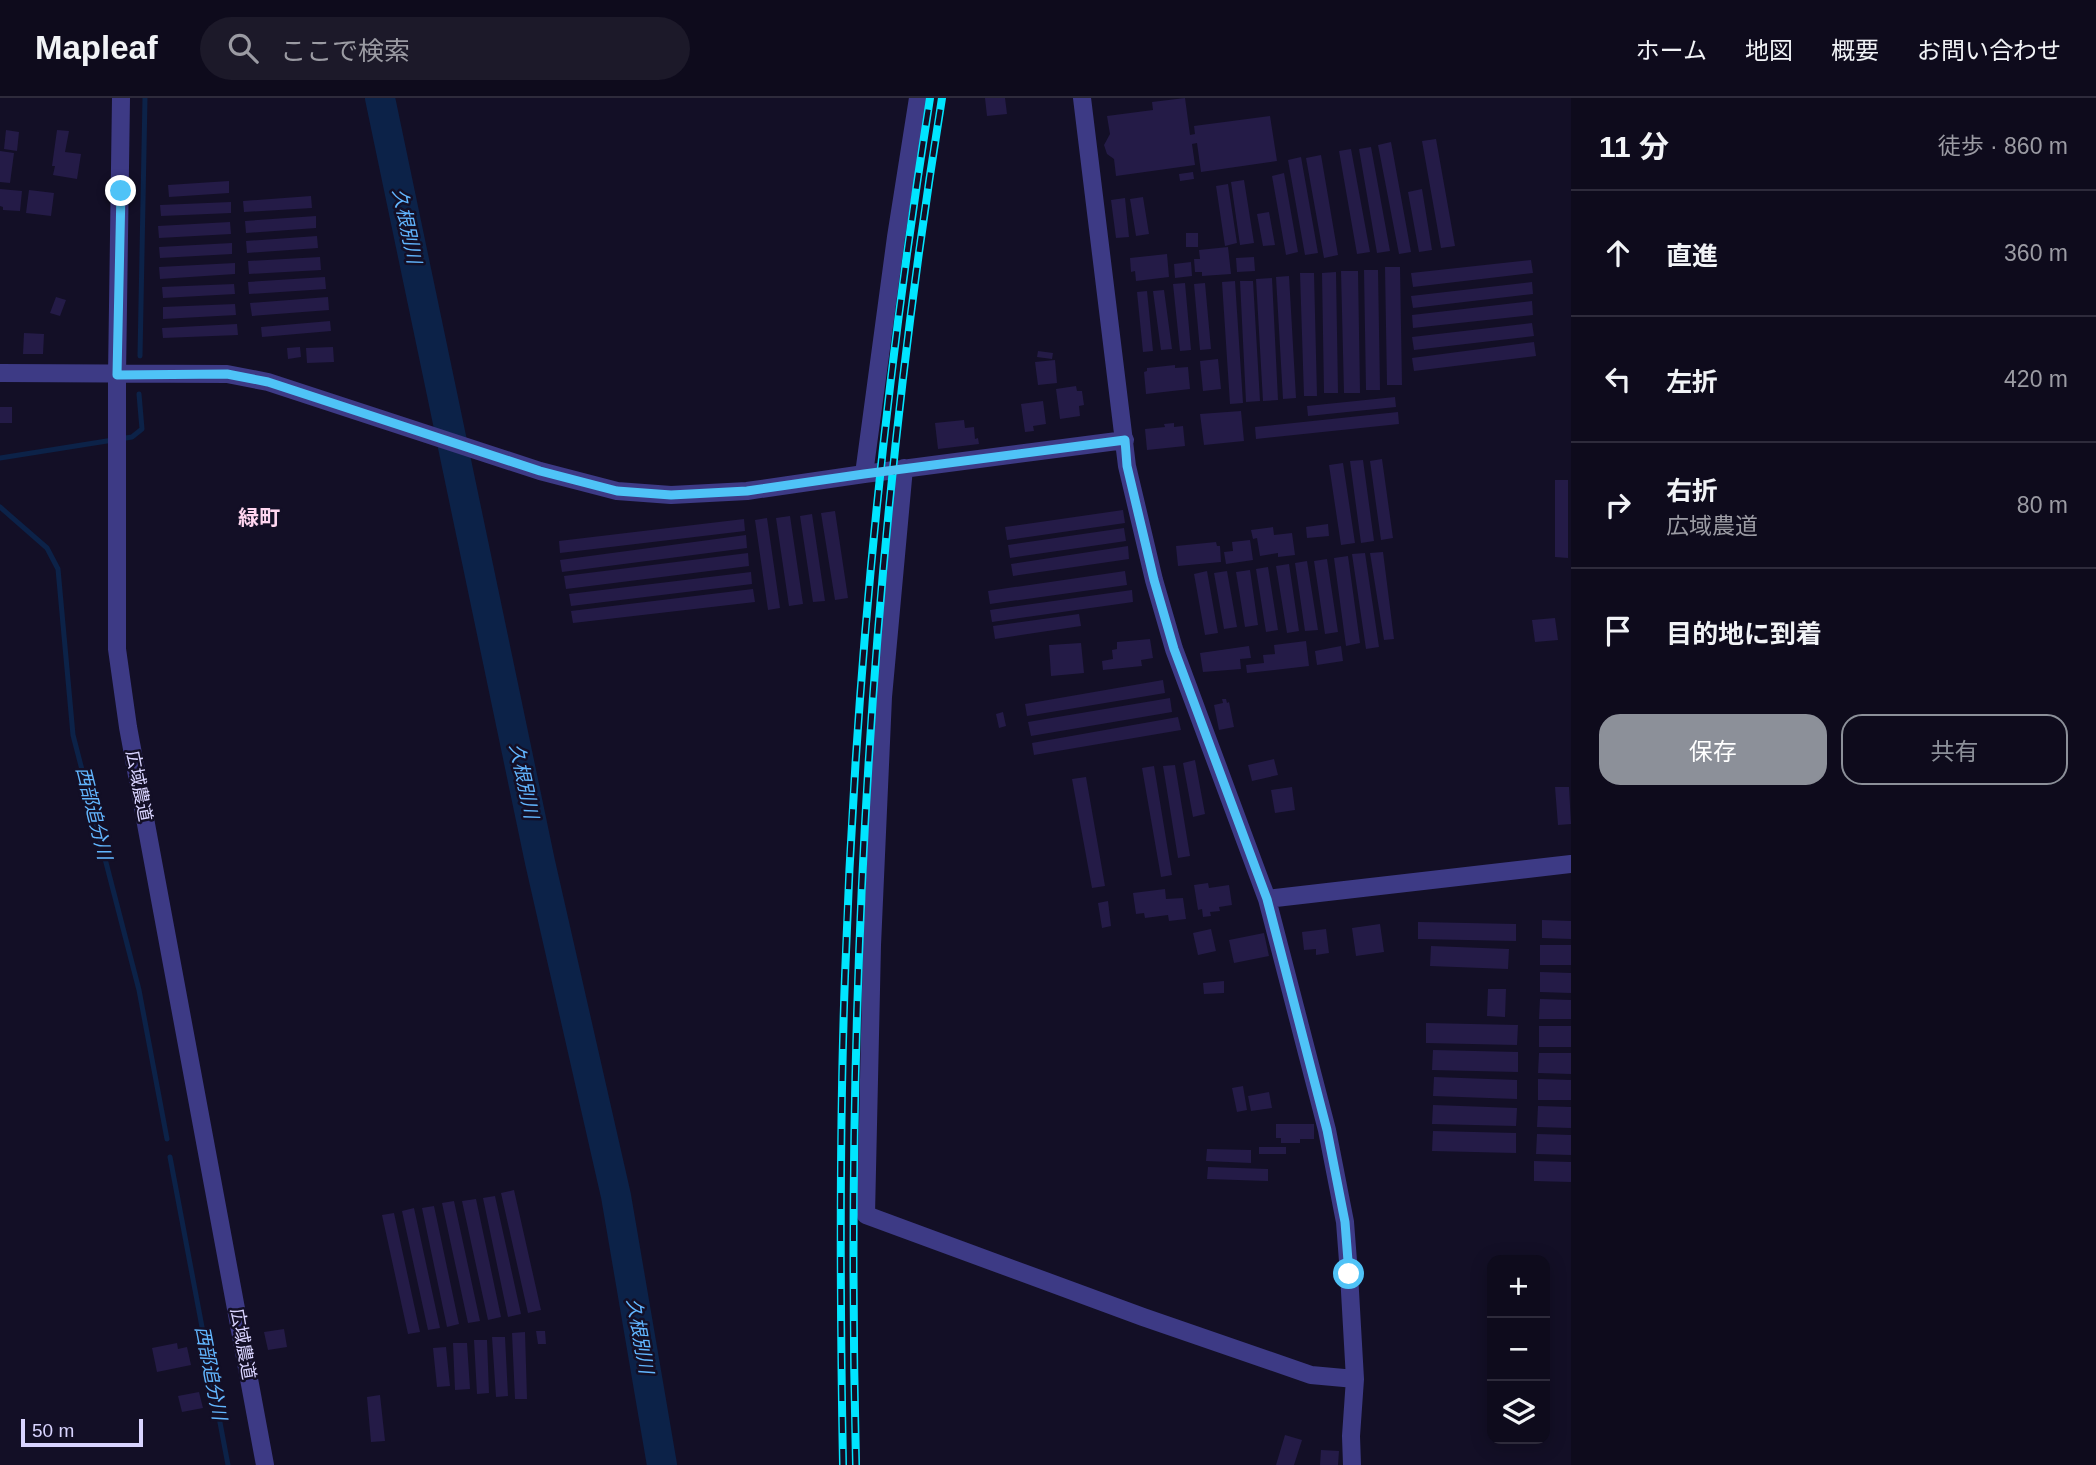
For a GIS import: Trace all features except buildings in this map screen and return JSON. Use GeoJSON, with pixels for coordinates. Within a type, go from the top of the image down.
{"type":"FeatureCollection","features":[{"type":"Feature","properties":{"kind":"street","name":"広域農道"},"geometry":{"type":"LineString","coordinates":[[121,98],[116,427],[117,649],[128,727],[265,1465]]}},
{"type":"Feature","properties":{"kind":"street"},"geometry":{"type":"LineString","coordinates":[[864,474],[918,98]]}},
{"type":"Feature","properties":{"kind":"street"},"geometry":{"type":"LineString","coordinates":[[1082,98],[1127,466],[1154,580],[1174,649],[1267,899],[1327,1130],[1345,1222],[1355,1379],[1352,1465]]}},
{"type":"Feature","properties":{"kind":"street"},"geometry":{"type":"LineString","coordinates":[[0,373],[227,374],[268,382],[517,463],[617,491],[671,495],[747,491],[1125,440]]}},
{"type":"Feature","properties":{"kind":"street"},"geometry":{"type":"LineString","coordinates":[[904,468],[883,697],[872,945],[866,1214],[1143,1317],[1311,1375],[1355,1379]]}},
{"type":"Feature","properties":{"kind":"street"},"geometry":{"type":"LineString","coordinates":[[1267,899],[1571,864]]}},
{"type":"Feature","properties":{"kind":"waterway","name":"西部追分川"},"geometry":{"type":"LineString","coordinates":[[140,356],[145,98]]}},
{"type":"Feature","properties":{"kind":"waterway","name":"久根別川"},"geometry":{"type":"LineString","coordinates":[[380,98],[540,862],[616,1196],[662,1465]]}},
{"type":"Feature","properties":{"kind":"waterway","name":"西部追分川"},"geometry":{"type":"LineString","coordinates":[[0,458],[132,437],[142,429],[139,394]]}},
{"type":"Feature","properties":{"kind":"waterway","name":"西部追分川"},"geometry":{"type":"LineString","coordinates":[[0,507],[47,548],[58,569],[73,735],[139,990],[167,1139]]}},
{"type":"Feature","properties":{"kind":"waterway","name":"西部追分川"},"geometry":{"type":"LineString","coordinates":[[170,1157],[228,1465]]}},
{"type":"Feature","properties":{"kind":"railway"},"geometry":{"type":"LineString","coordinates":[[843,1465],[842,1098],[856,756],[886,426],[930,98]]}},
{"type":"Feature","properties":{"kind":"railway"},"geometry":{"type":"LineString","coordinates":[[856,1465],[855,1122],[859,951],[868,780],[896,438],[942,98]]}},
{"type":"Feature","properties":{"kind":"district","name":"緑町"},"geometry":{"type":"Point","coordinates":[259,517]}},
{"type":"Feature","properties":{"kind":"route"},"geometry":{"type":"LineString","coordinates":[[121,191],[117,375],[227,374],[268,382],[540,471],[617,491],[671,495],[747,491],[1125,440],[1127,466],[1154,580],[1174,649],[1267,899],[1327,1130],[1345,1222],[1349,1274]]}}]}
